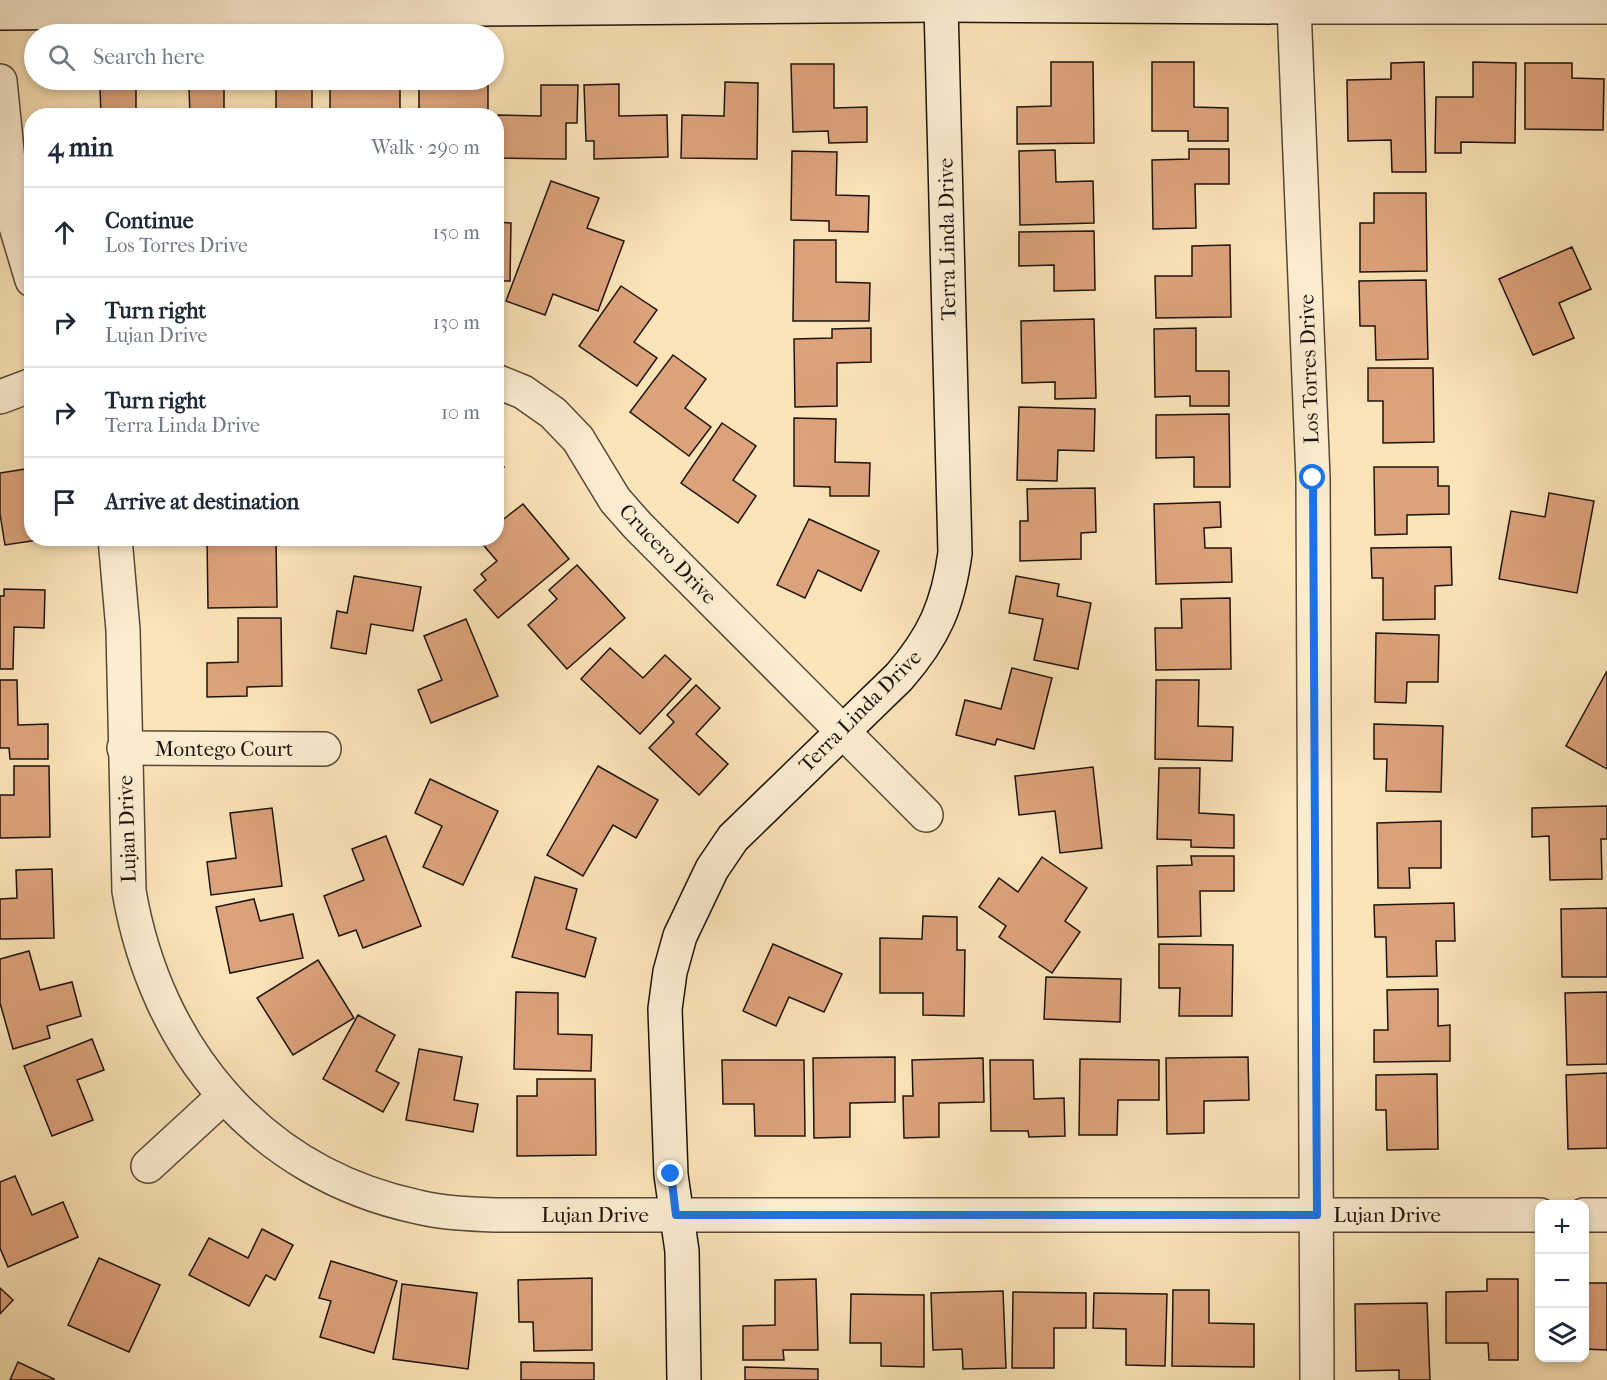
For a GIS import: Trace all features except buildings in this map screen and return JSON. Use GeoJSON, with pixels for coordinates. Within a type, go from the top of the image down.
{"type":"FeatureCollection","features":[{"type":"Feature","properties":{"kind":"street"},"geometry":{"type":"LineString","coordinates":[[0,13],[941,5],[1607,7]]}},
{"type":"Feature","properties":{"kind":"street","name":"Terra Linda Drive"},"geometry":{"type":"LineString","coordinates":[[684,1380],[682,1251],[671,1174],[664,1045],[670,972],[680,936],[712,869],[733,838],[899,677],[922,651],[939,620],[950,587],[955,553],[941,5]]}},
{"type":"Feature","properties":{"kind":"street","name":"Los Torres Drive"},"geometry":{"type":"LineString","coordinates":[[1294,7],[1313,478],[1317,1380]]}},
{"type":"Feature","properties":{"kind":"street"},"geometry":{"type":"LineString","coordinates":[[0,81],[14,220],[24,253]]}},
{"type":"Feature","properties":{"kind":"street","name":"Crucero Drive"},"geometry":{"type":"LineString","coordinates":[[504,384],[523,392],[553,413],[578,439],[615,500],[638,526],[926,815]]}},
{"type":"Feature","properties":{"kind":"street"},"geometry":{"type":"LineString","coordinates":[[0,397],[24,388]]}},
{"type":"Feature","properties":{"kind":"street","name":"Lujan Drive"},"geometry":{"type":"LineString","coordinates":[[116,546],[123,630],[129,891],[136,929],[147,966],[178,1036],[224,1096],[278,1144],[310,1165],[362,1190],[418,1207],[495,1215],[1535,1215]]}},
{"type":"Feature","properties":{"kind":"street","name":"Montego Court"},"geometry":{"type":"LineString","coordinates":[[124,748],[324,749]]}},
{"type":"Feature","properties":{"kind":"street"},"geometry":{"type":"LineString","coordinates":[[148,1167],[224,1096]]}},
{"type":"Feature","properties":{"kind":"street"},"geometry":{"type":"LineString","coordinates":[[1589,1215],[1607,1215]]}},
{"type":"Feature","properties":{"kind":"route"},"geometry":{"type":"LineString","coordinates":[[671,1174],[676,1215],[1317,1215],[1313,478]]}}]}
